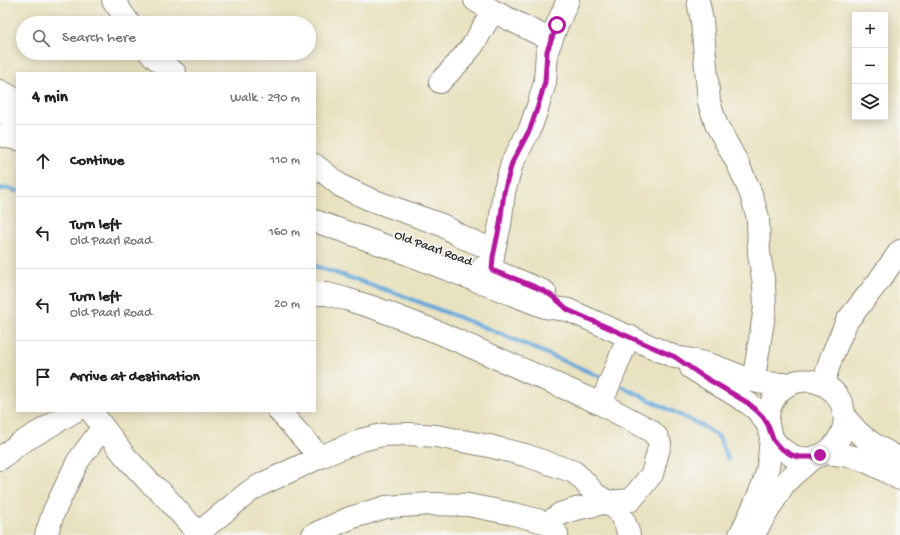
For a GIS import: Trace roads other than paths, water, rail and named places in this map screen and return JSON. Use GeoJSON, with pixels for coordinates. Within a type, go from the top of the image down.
{"type":"FeatureCollection","features":[{"type":"Feature","properties":{"kind":"street"},"geometry":{"type":"LineString","coordinates":[[113,0],[124,16]]}},
{"type":"Feature","properties":{"kind":"street"},"geometry":{"type":"LineString","coordinates":[[316,166],[341,186],[369,199],[442,225],[462,237],[493,260],[504,192],[512,163],[530,129],[538,106],[545,82],[547,51],[568,0]]}},
{"type":"Feature","properties":{"kind":"street"},"geometry":{"type":"LineString","coordinates":[[698,0],[702,21],[709,102],[716,124],[738,164],[751,194],[758,218],[759,253],[764,285],[765,308],[755,371],[752,380]]}},
{"type":"Feature","properties":{"kind":"street"},"geometry":{"type":"LineString","coordinates":[[440,82],[458,64],[473,45],[484,6],[551,40]]}},
{"type":"Feature","properties":{"kind":"street"},"geometry":{"type":"LineString","coordinates":[[157,60],[173,72]]}},
{"type":"Feature","properties":{"kind":"street"},"geometry":{"type":"LineString","coordinates":[[0,90],[16,99]]}},
{"type":"Feature","properties":{"kind":"street"},"geometry":{"type":"LineString","coordinates":[[0,112],[16,117]]}},
{"type":"Feature","properties":{"kind":"street"},"geometry":{"type":"LineString","coordinates":[[0,135],[16,139]]}},
{"type":"Feature","properties":{"kind":"street","name":"Old Paarl Road"},"geometry":{"type":"LineString","coordinates":[[316,207],[493,260],[515,279],[544,291],[568,310]]}},
{"type":"Feature","properties":{"kind":"street","name":"Old Paarl Road"},"geometry":{"type":"LineString","coordinates":[[316,221],[400,251],[539,305],[568,310],[675,357],[701,375],[748,403],[756,410],[779,447],[792,455],[799,457],[846,455],[873,464],[900,479]]}},
{"type":"Feature","properties":{"kind":"street"},"geometry":{"type":"LineString","coordinates":[[753,535],[784,484],[792,476],[834,446],[840,437],[844,427],[845,416],[842,405],[832,390],[823,384],[831,358],[847,322],[900,251]]}},
{"type":"Feature","properties":{"kind":"street"},"geometry":{"type":"LineString","coordinates":[[313,535],[350,518],[386,507],[431,504],[468,505],[514,514],[553,529],[560,514],[608,502],[631,500],[652,474],[660,444],[650,430],[601,404],[440,333],[353,301],[327,294],[316,294]]}},
{"type":"Feature","properties":{"kind":"street"},"geometry":{"type":"LineString","coordinates":[[601,404],[629,336]]}},
{"type":"Feature","properties":{"kind":"street","name":"Old Paarl Road"},"geometry":{"type":"LineString","coordinates":[[675,357],[694,360],[752,380],[769,384],[789,384],[806,380],[823,384]]}},
{"type":"Feature","properties":{"kind":"street"},"geometry":{"type":"LineString","coordinates":[[740,535],[766,474],[770,453],[769,409],[776,394],[789,384]]}},
{"type":"Feature","properties":{"kind":"street"},"geometry":{"type":"LineString","coordinates":[[0,459],[17,445],[73,412]]}},
{"type":"Feature","properties":{"kind":"street"},"geometry":{"type":"LineString","coordinates":[[280,412],[320,457]]}},
{"type":"Feature","properties":{"kind":"street"},"geometry":{"type":"LineString","coordinates":[[845,416],[861,435],[900,460]]}},
{"type":"Feature","properties":{"kind":"street"},"geometry":{"type":"LineString","coordinates":[[46,535],[54,511],[97,419],[138,470],[160,491],[197,534],[250,491],[262,484],[361,440],[382,435],[408,434],[436,436],[489,446],[574,472],[595,494],[608,502],[618,511],[625,523],[629,535]]}},
{"type":"Feature","properties":{"kind":"waterway"},"geometry":{"type":"LineString","coordinates":[[0,189],[7,188],[16,191]]}},
{"type":"Feature","properties":{"kind":"waterway"},"geometry":{"type":"LineString","coordinates":[[316,266],[401,295],[494,331],[601,377]]}},
{"type":"Feature","properties":{"kind":"waterway"},"geometry":{"type":"LineString","coordinates":[[623,387],[704,427],[719,437],[728,459]]}}]}
